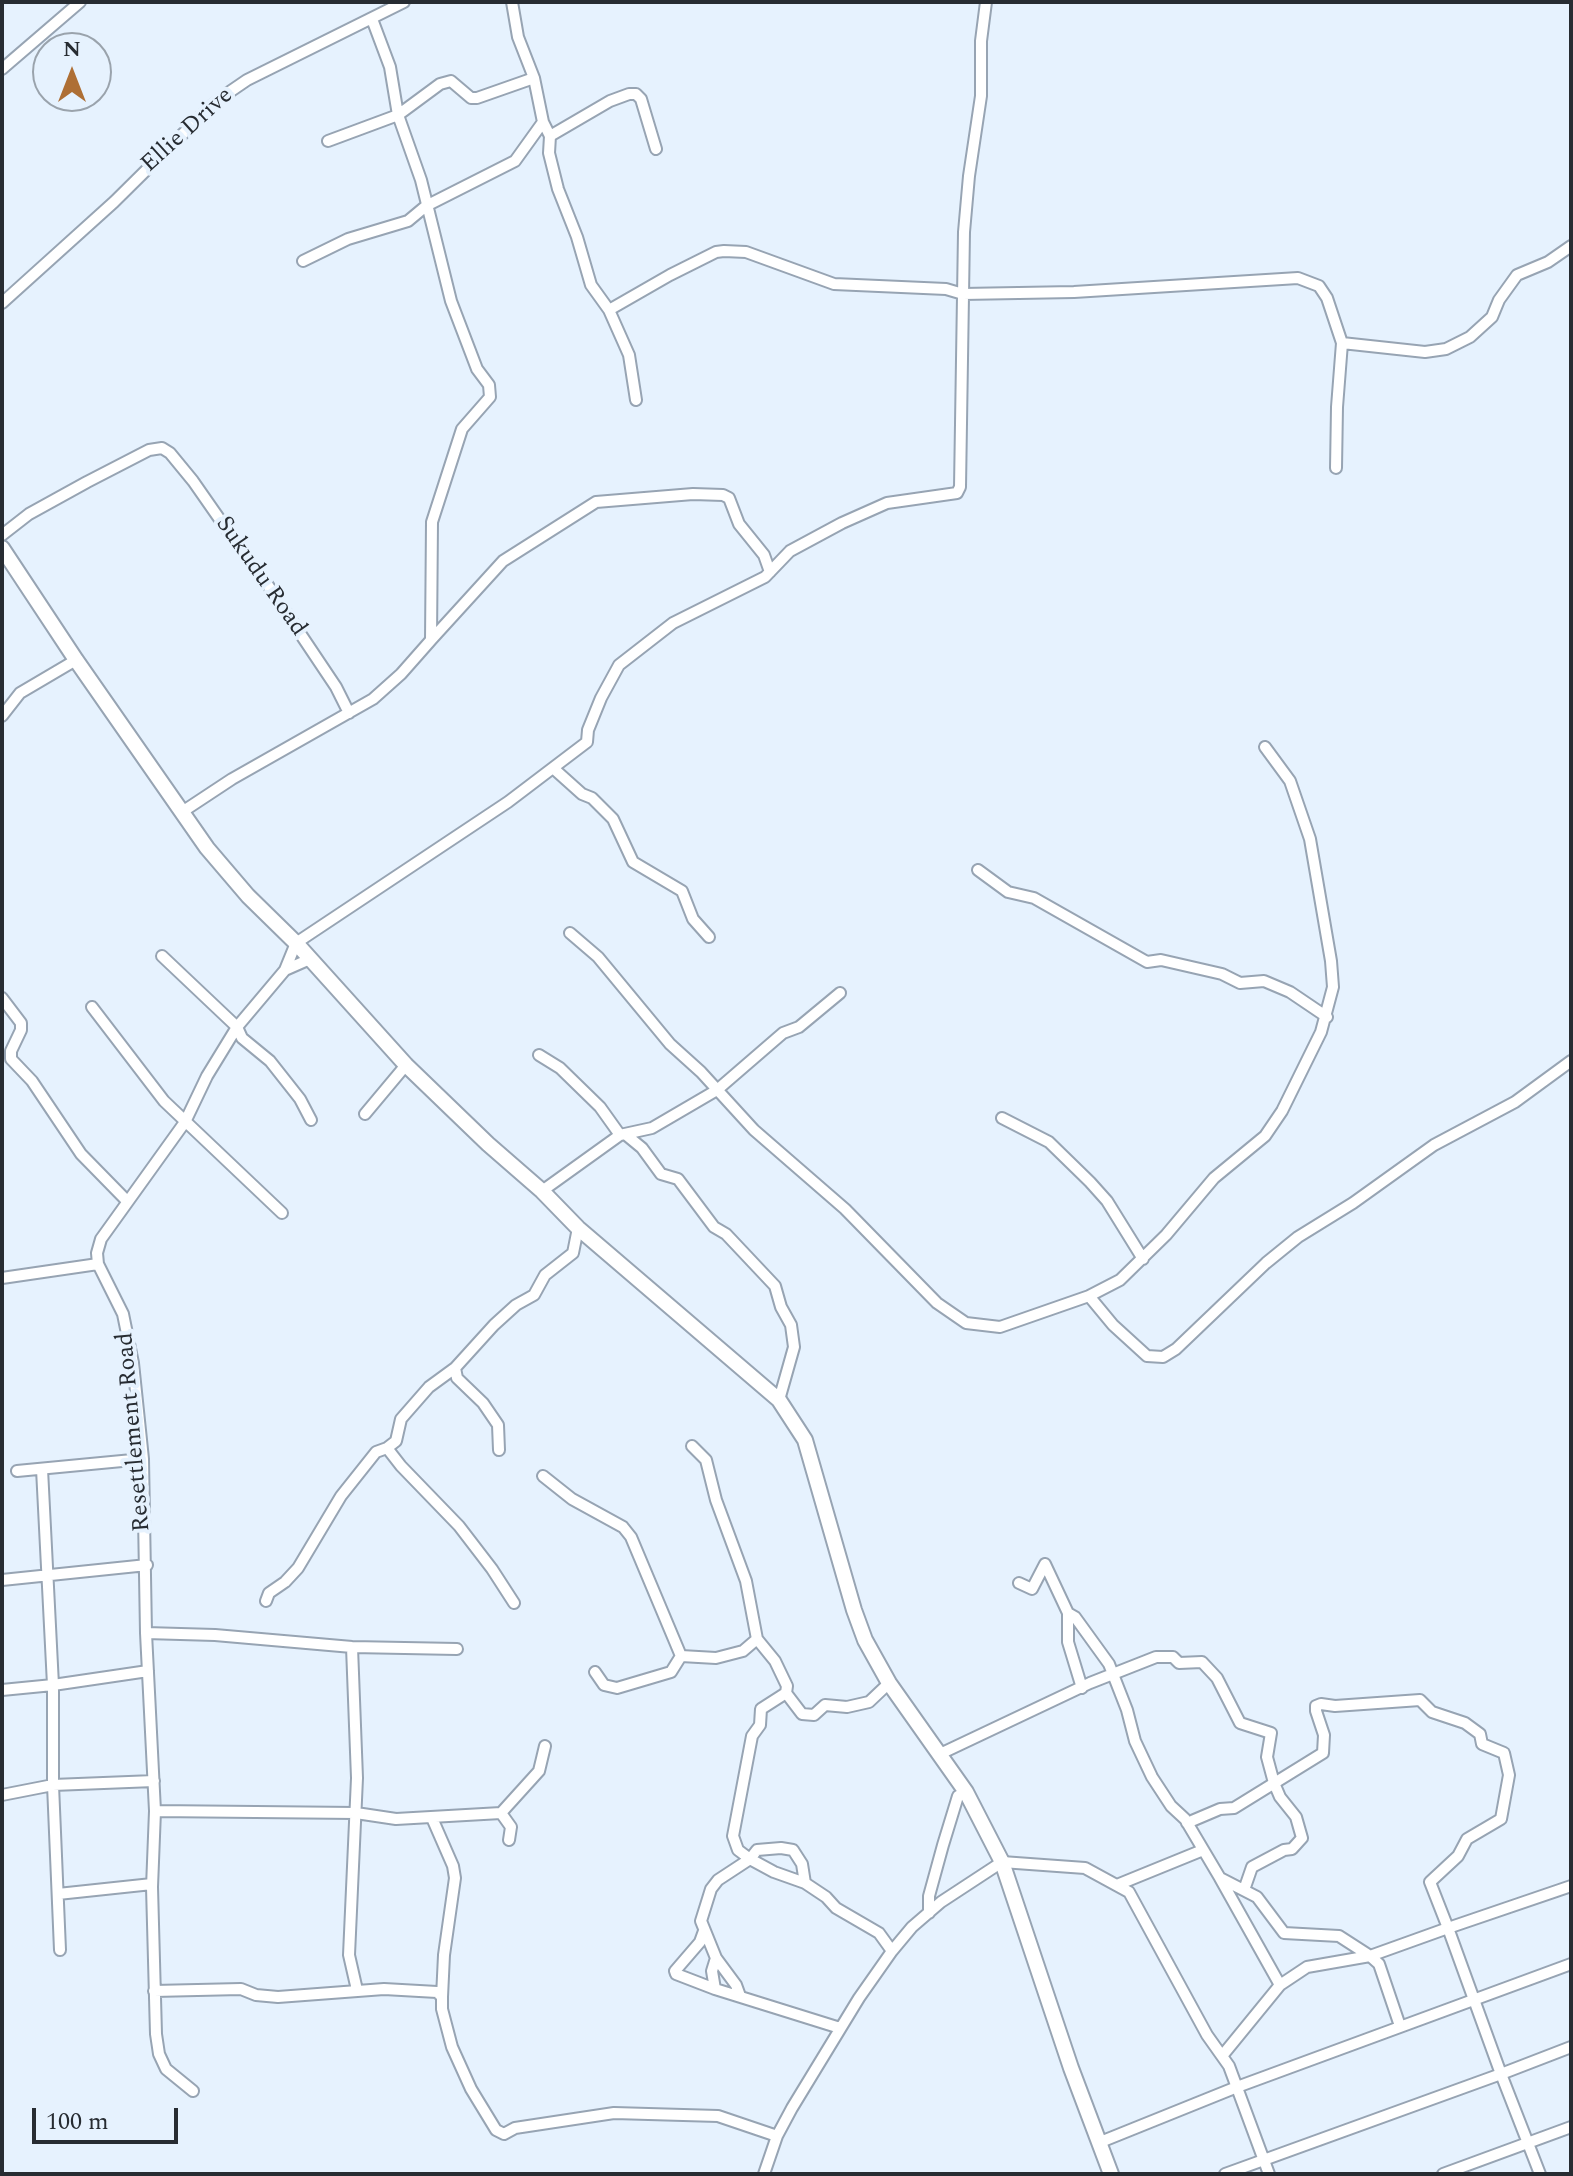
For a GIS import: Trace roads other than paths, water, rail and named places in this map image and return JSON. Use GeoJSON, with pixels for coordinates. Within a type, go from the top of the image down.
{"type":"FeatureCollection","features":[{"type":"Feature","properties":{"kind":"main road"},"geometry":{"type":"LineString","coordinates":[[2,548],[207,848],[248,896],[296,943],[406,1065],[488,1144],[542,1191],[578,1228],[779,1400],[805,1440],[865,1640],[889,1683],[966,1792],[1002,1862],[1111,2174]]}},
{"type":"Feature","properties":{"kind":"street"},"geometry":{"type":"LineString","coordinates":[[2,69],[80,2]]}},
{"type":"Feature","properties":{"kind":"street","name":"Ellie Drive"},"geometry":{"type":"LineString","coordinates":[[2,303],[114,202],[219,100],[247,80],[404,2]]}},
{"type":"Feature","properties":{"kind":"street"},"geometry":{"type":"LineString","coordinates":[[512,2],[518,37],[534,78],[543,122],[550,136],[549,153],[558,189],[591,285],[609,310],[629,355],[636,400]]}},
{"type":"Feature","properties":{"kind":"street"},"geometry":{"type":"LineString","coordinates":[[2,1278],[98,1264],[101,1239],[185,1122],[207,1076],[237,1027],[285,970],[296,943],[508,802],[587,742],[588,730],[601,698],[619,665],[673,623],[722,600],[770,572],[790,551],[842,523],[887,503],[957,493],[960,487],[964,232],[981,96],[981,41],[986,2]]}},
{"type":"Feature","properties":{"kind":"street"},"geometry":{"type":"LineString","coordinates":[[372,19],[390,67],[398,115],[417,169],[462,333],[477,369],[489,385],[490,397],[462,429],[432,522],[431,640]]}},
{"type":"Feature","properties":{"kind":"street"},"geometry":{"type":"LineString","coordinates":[[328,141],[398,115],[440,84],[451,81],[471,98],[477,98],[534,78]]}},
{"type":"Feature","properties":{"kind":"street"},"geometry":{"type":"LineString","coordinates":[[550,136],[610,101],[636,94],[641,99],[656,149]]}},
{"type":"Feature","properties":{"kind":"street"},"geometry":{"type":"LineString","coordinates":[[303,261],[348,239],[408,221],[426,206],[478,177],[515,161],[543,122]]}},
{"type":"Feature","properties":{"kind":"street"},"geometry":{"type":"LineString","coordinates":[[1342,343],[1425,352],[1446,349],[1470,337],[1492,317],[1499,300],[1517,275],[1548,262],[1571,246]]}},
{"type":"Feature","properties":{"kind":"street"},"geometry":{"type":"LineString","coordinates":[[609,310],[670,275],[724,251],[746,252],[834,284],[946,289],[963,294],[1074,292],[1298,278],[1319,286],[1327,298],[1342,343],[1336,468]]}},
{"type":"Feature","properties":{"kind":"street","name":"Sukudu Road"},"geometry":{"type":"LineString","coordinates":[[2,535],[29,514],[149,450],[162,448],[170,453],[193,481],[267,584],[336,687],[349,713]]}},
{"type":"Feature","properties":{"kind":"street"},"geometry":{"type":"LineString","coordinates":[[182,812],[232,779],[373,699],[401,674],[503,561],[596,502],[662,495],[723,495],[729,498],[739,524],[764,555],[770,572]]}},
{"type":"Feature","properties":{"kind":"street"},"geometry":{"type":"LineString","coordinates":[[2,716],[20,693],[76,660]]}},
{"type":"Feature","properties":{"kind":"street"},"geometry":{"type":"LineString","coordinates":[[570,933],[598,957],[670,1044],[754,1130],[845,1209],[913,1281],[952,1315],[966,1323],[1000,1327],[1089,1296],[1120,1280],[1143,1259],[1214,1178],[1265,1136],[1302,1072],[1327,1017],[1333,987],[1331,961],[1310,839],[1290,781],[1265,747]]}},
{"type":"Feature","properties":{"kind":"street"},"geometry":{"type":"LineString","coordinates":[[553,768],[582,794],[592,798],[613,819],[633,862],[682,891],[693,919],[709,937]]}},
{"type":"Feature","properties":{"kind":"street"},"geometry":{"type":"LineString","coordinates":[[978,870],[1008,892],[1034,898],[1147,962],[1161,960],[1222,974],[1240,983],[1264,981],[1290,992],[1327,1017]]}},
{"type":"Feature","properties":{"kind":"street"},"geometry":{"type":"LineString","coordinates":[[162,956],[237,1027],[242,1038],[270,1061],[300,1099],[311,1120]]}},
{"type":"Feature","properties":{"kind":"street"},"geometry":{"type":"LineString","coordinates":[[285,970],[310,959]]}},
{"type":"Feature","properties":{"kind":"street"},"geometry":{"type":"LineString","coordinates":[[542,1191],[622,1134],[652,1128],[717,1090],[783,1033],[799,1027],[840,993]]}},
{"type":"Feature","properties":{"kind":"street"},"geometry":{"type":"LineString","coordinates":[[2,998],[21,1023],[11,1059],[32,1081],[81,1154],[127,1201]]}},
{"type":"Feature","properties":{"kind":"street"},"geometry":{"type":"LineString","coordinates":[[92,1007],[164,1101],[282,1213]]}},
{"type":"Feature","properties":{"kind":"street"},"geometry":{"type":"LineString","coordinates":[[539,1055],[560,1068],[600,1107],[622,1134],[642,1148],[661,1174],[678,1179],[714,1227],[726,1234],[775,1286],[781,1307],[791,1325],[794,1347],[779,1400]]}},
{"type":"Feature","properties":{"kind":"street"},"geometry":{"type":"LineString","coordinates":[[1089,1296],[1113,1325],[1147,1356],[1163,1357],[1176,1349],[1266,1263],[1298,1237],[1353,1203],[1434,1145],[1515,1102],[1571,1061]]}},
{"type":"Feature","properties":{"kind":"street"},"geometry":{"type":"LineString","coordinates":[[365,1114],[406,1065]]}},
{"type":"Feature","properties":{"kind":"street"},"geometry":{"type":"LineString","coordinates":[[1002,1118],[1049,1142],[1090,1182],[1107,1201],[1143,1259]]}},
{"type":"Feature","properties":{"kind":"street"},"geometry":{"type":"LineString","coordinates":[[266,1601],[269,1593],[298,1568],[341,1496],[376,1452],[396,1441],[401,1419],[429,1387],[455,1368],[494,1325],[516,1305],[534,1295],[545,1275],[573,1253],[578,1228]]}},
{"type":"Feature","properties":{"kind":"street","name":"Resettlement Road"},"geometry":{"type":"LineString","coordinates":[[98,1264],[123,1314],[133,1363],[143,1459],[146,1633],[155,1811],[152,1884],[154,1991],[159,2054],[166,2069],[193,2091]]}},
{"type":"Feature","properties":{"kind":"street"},"geometry":{"type":"LineString","coordinates":[[455,1368],[457,1378],[483,1403],[498,1425],[499,1450]]}},
{"type":"Feature","properties":{"kind":"street"},"geometry":{"type":"LineString","coordinates":[[692,1446],[706,1460],[716,1500],[746,1581],[757,1639],[775,1661],[787,1686],[786,1693],[802,1714],[814,1715],[825,1705],[847,1707],[869,1702],[889,1683]]}},
{"type":"Feature","properties":{"kind":"street"},"geometry":{"type":"LineString","coordinates":[[387,1448],[459,1526],[514,1603]]}},
{"type":"Feature","properties":{"kind":"street"},"geometry":{"type":"LineString","coordinates":[[17,1471],[143,1459]]}},
{"type":"Feature","properties":{"kind":"street"},"geometry":{"type":"LineString","coordinates":[[42,1469],[53,1685],[53,1785],[60,1950]]}},
{"type":"Feature","properties":{"kind":"street"},"geometry":{"type":"LineString","coordinates":[[543,1476],[572,1499],[623,1527],[631,1537],[681,1656]]}},
{"type":"Feature","properties":{"kind":"street"},"geometry":{"type":"LineString","coordinates":[[1019,1583],[1032,1589],[1045,1564],[1068,1613],[1068,1642],[1082,1688]]}},
{"type":"Feature","properties":{"kind":"street"},"geometry":{"type":"LineString","coordinates":[[2,1580],[147,1565]]}},
{"type":"Feature","properties":{"kind":"street"},"geometry":{"type":"LineString","coordinates":[[1068,1613],[1095,1642],[1113,1674],[1146,1765],[1171,1806],[1187,1823],[1280,1985]]}},
{"type":"Feature","properties":{"kind":"street"},"geometry":{"type":"LineString","coordinates":[[146,1633],[215,1635],[352,1647],[457,1649]]}},
{"type":"Feature","properties":{"kind":"street"},"geometry":{"type":"LineString","coordinates":[[681,1656],[716,1658],[743,1651],[757,1639]]}},
{"type":"Feature","properties":{"kind":"street"},"geometry":{"type":"LineString","coordinates":[[352,1647],[356,1813],[349,1955],[357,1990]]}},
{"type":"Feature","properties":{"kind":"street"},"geometry":{"type":"LineString","coordinates":[[595,1672],[604,1685],[617,1688],[671,1672],[681,1656]]}},
{"type":"Feature","properties":{"kind":"street"},"geometry":{"type":"LineString","coordinates":[[940,1754],[1156,1657],[1173,1657],[1179,1663],[1202,1662],[1217,1678],[1240,1723],[1271,1733],[1267,1757],[1274,1783],[1280,1797],[1296,1817],[1302,1838],[1292,1849],[1252,1867],[1244,1890]]}},
{"type":"Feature","properties":{"kind":"street"},"geometry":{"type":"LineString","coordinates":[[2,1690],[148,1671]]}},
{"type":"Feature","properties":{"kind":"street"},"geometry":{"type":"LineString","coordinates":[[786,1693],[761,1709],[760,1725],[752,1736],[733,1836],[738,1850],[750,1859],[805,1883],[836,1908],[879,1933],[892,1951]]}},
{"type":"Feature","properties":{"kind":"street"},"geometry":{"type":"LineString","coordinates":[[1187,1823],[1220,1809],[1234,1808],[1323,1753],[1324,1735],[1316,1711],[1316,1706],[1321,1704],[1335,1706],[1420,1700],[1432,1712],[1465,1723],[1480,1734],[1482,1744],[1504,1753],[1509,1775],[1501,1819],[1467,1839],[1458,1856],[1430,1882],[1540,2174]]}},
{"type":"Feature","properties":{"kind":"street"},"geometry":{"type":"LineString","coordinates":[[155,1811],[356,1813],[396,1819],[501,1813],[539,1771],[545,1746]]}},
{"type":"Feature","properties":{"kind":"street"},"geometry":{"type":"LineString","coordinates":[[2,1795],[53,1785],[154,1781]]}},
{"type":"Feature","properties":{"kind":"street"},"geometry":{"type":"LineString","coordinates":[[929,1913],[929,1896],[943,1845],[958,1796],[966,1792]]}},
{"type":"Feature","properties":{"kind":"street"},"geometry":{"type":"LineString","coordinates":[[501,1813],[511,1827],[509,1840]]}},
{"type":"Feature","properties":{"kind":"street"},"geometry":{"type":"LineString","coordinates":[[432,1818],[453,1866],[455,1878],[444,1955],[442,2009],[452,2047],[471,2089],[496,2130],[504,2134],[515,2128],[614,2113],[718,2116],[777,2136]]}},
{"type":"Feature","properties":{"kind":"street"},"geometry":{"type":"LineString","coordinates":[[740,1996],[736,1985],[716,1958],[701,1921],[711,1889],[757,1850],[781,1848],[793,1850],[802,1864],[805,1883]]}},
{"type":"Feature","properties":{"kind":"street"},"geometry":{"type":"LineString","coordinates":[[1117,1885],[1203,1850]]}},
{"type":"Feature","properties":{"kind":"street"},"geometry":{"type":"LineString","coordinates":[[764,2174],[777,2136],[840,2028],[892,1951],[929,1913],[967,1883],[1002,1862],[1085,1868],[1129,1892],[1207,2035],[1229,2066],[1269,2174]]}},
{"type":"Feature","properties":{"kind":"street"},"geometry":{"type":"LineString","coordinates":[[1220,1878],[1257,1897],[1284,1933],[1339,1936],[1370,1956],[1379,1964],[1400,2026]]}},
{"type":"Feature","properties":{"kind":"street"},"geometry":{"type":"LineString","coordinates":[[58,1894],[152,1884]]}},
{"type":"Feature","properties":{"kind":"street"},"geometry":{"type":"LineString","coordinates":[[1222,2056],[1280,1985],[1307,1967],[1370,1956],[1571,1886]]}},
{"type":"Feature","properties":{"kind":"street"},"geometry":{"type":"LineString","coordinates":[[704,1931],[700,1942],[675,1971],[676,1974],[804,2019],[840,2028]]}},
{"type":"Feature","properties":{"kind":"street"},"geometry":{"type":"LineString","coordinates":[[715,1989],[712,1971],[716,1958]]}},
{"type":"Feature","properties":{"kind":"street"},"geometry":{"type":"LineString","coordinates":[[1098,2143],[1237,2087],[1571,1964]]}},
{"type":"Feature","properties":{"kind":"street"},"geometry":{"type":"LineString","coordinates":[[154,1991],[241,1989],[256,1995],[278,1997],[357,1990],[425,1990],[437,1992],[442,1997]]}},
{"type":"Feature","properties":{"kind":"street"},"geometry":{"type":"LineString","coordinates":[[1225,2174],[1571,2047]]}},
{"type":"Feature","properties":{"kind":"street"},"geometry":{"type":"LineString","coordinates":[[1443,2174],[1571,2127]]}}]}
